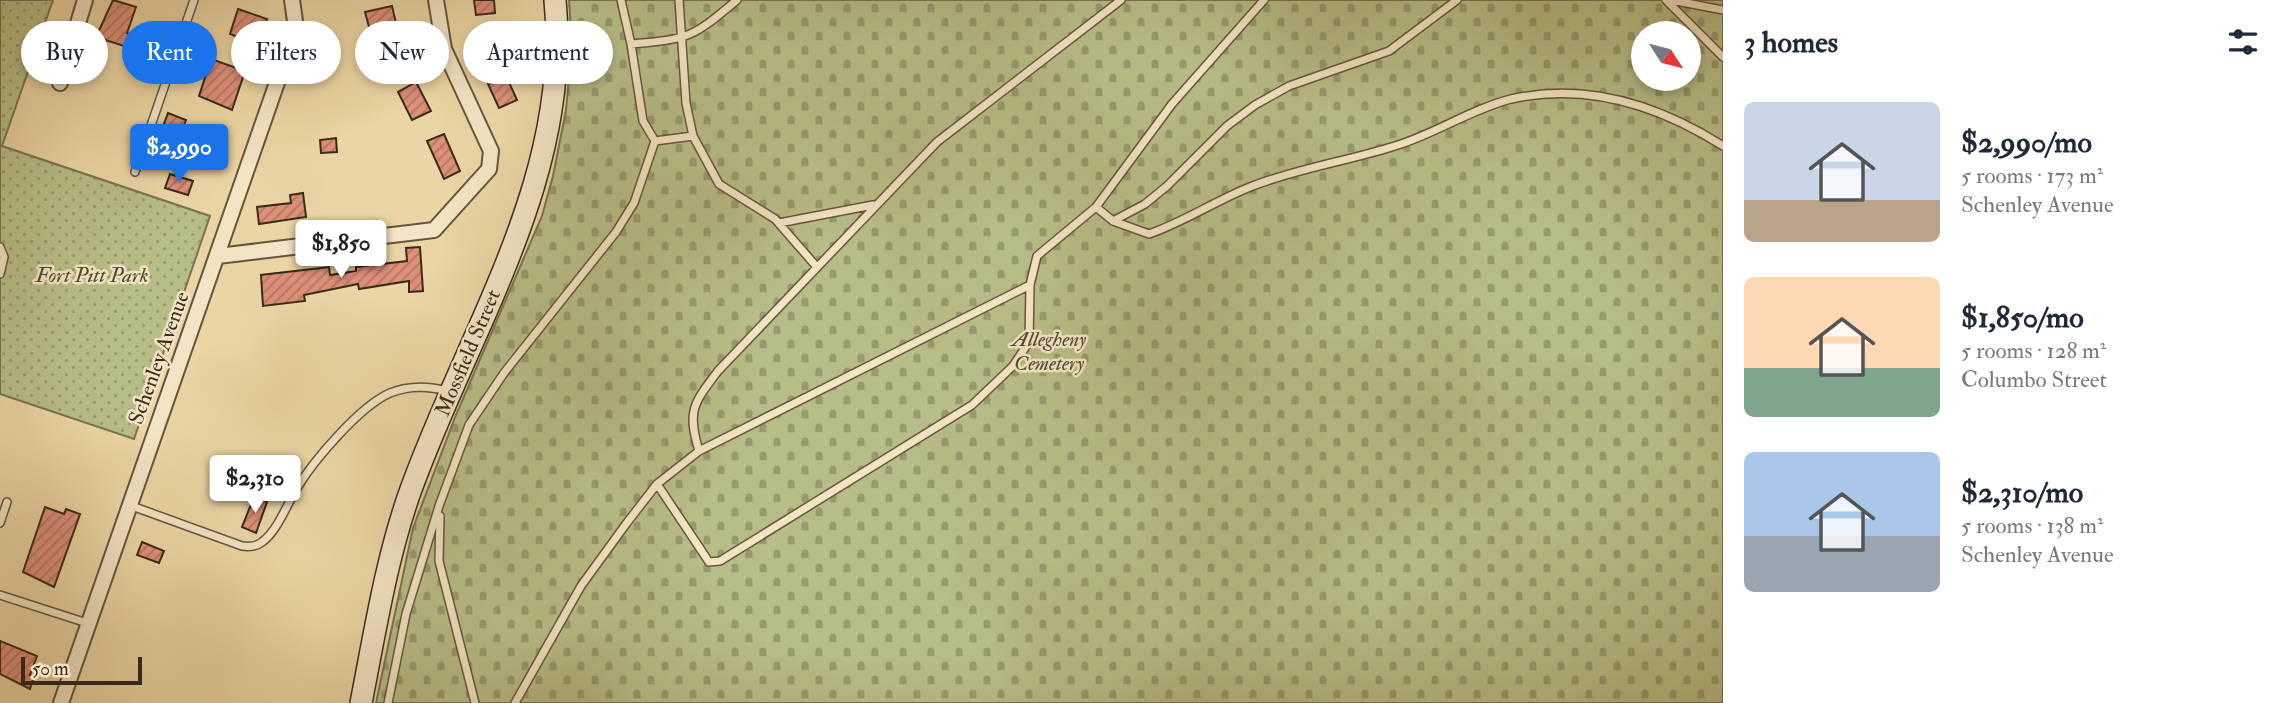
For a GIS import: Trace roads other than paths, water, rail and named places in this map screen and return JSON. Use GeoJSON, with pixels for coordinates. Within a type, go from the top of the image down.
{"type":"FeatureCollection","features":[{"type":"Feature","properties":{"kind":"street"},"geometry":{"type":"LineString","coordinates":[[79,21],[85,0]]}},
{"type":"Feature","properties":{"kind":"street","name":"Schenley Avenue"},"geometry":{"type":"LineString","coordinates":[[61,703],[296,28],[292,0]]}},
{"type":"Feature","properties":{"kind":"street"},"geometry":{"type":"LineString","coordinates":[[218,256],[434,230],[489,169],[491,151],[444,49],[436,0]]}},
{"type":"Feature","properties":{"kind":"street","name":"Mossfield Street"},"geometry":{"type":"LineString","coordinates":[[361,703],[389,560],[410,491],[520,230],[540,169],[556,76],[558,39],[555,0]]}},
{"type":"Feature","properties":{"kind":"lane"},"geometry":{"type":"LineString","coordinates":[[135,172],[194,0]]}},
{"type":"Feature","properties":{"kind":"lane"},"geometry":{"type":"LineString","coordinates":[[388,703],[406,614],[443,495],[469,425],[504,373],[616,232],[634,203],[655,141],[643,121],[621,0]]}},
{"type":"Feature","properties":{"kind":"lane"},"geometry":{"type":"LineString","coordinates":[[679,0],[685,103],[693,136],[719,184],[779,223],[816,266]]}},
{"type":"Feature","properties":{"kind":"lane"},"geometry":{"type":"LineString","coordinates":[[631,44],[680,40],[702,30],[737,0]]}},
{"type":"Feature","properties":{"kind":"lane"},"geometry":{"type":"LineString","coordinates":[[699,451],[691,422],[695,402],[718,371],[873,205],[937,142],[1121,0]]}},
{"type":"Feature","properties":{"kind":"lane"},"geometry":{"type":"LineString","coordinates":[[657,484],[709,562],[720,561],[972,405],[1013,366],[1029,342],[1030,285],[1037,256],[1096,206],[1172,104],[1264,0]]}},
{"type":"Feature","properties":{"kind":"lane"},"geometry":{"type":"LineString","coordinates":[[1113,221],[1145,204],[1167,186],[1227,126],[1255,105],[1290,86],[1389,51],[1457,0]]}},
{"type":"Feature","properties":{"kind":"lane"},"geometry":{"type":"LineString","coordinates":[[1669,0],[1723,10]]}},
{"type":"Feature","properties":{"kind":"lane"},"geometry":{"type":"LineString","coordinates":[[1669,0],[1723,57]]}},
{"type":"Feature","properties":{"kind":"lane"},"geometry":{"type":"LineString","coordinates":[[1096,206],[1113,221],[1149,234],[1177,224],[1248,188],[1305,168],[1398,145],[1510,100],[1544,95],[1629,100],[1664,113],[1723,146]]}},
{"type":"Feature","properties":{"kind":"lane"},"geometry":{"type":"LineString","coordinates":[[655,141],[693,136]]}},
{"type":"Feature","properties":{"kind":"lane"},"geometry":{"type":"LineString","coordinates":[[779,223],[873,205]]}},
{"type":"Feature","properties":{"kind":"lane"},"geometry":{"type":"LineString","coordinates":[[0,247],[4,257],[0,274]]}},
{"type":"Feature","properties":{"kind":"lane"},"geometry":{"type":"LineString","coordinates":[[515,703],[582,586],[657,484],[699,451],[1030,285]]}},
{"type":"Feature","properties":{"kind":"lane"},"geometry":{"type":"LineString","coordinates":[[129,505],[242,546],[259,545],[267,537],[301,481],[336,439],[374,403],[391,393],[412,387],[436,387],[452,392]]}},
{"type":"Feature","properties":{"kind":"lane"},"geometry":{"type":"LineString","coordinates":[[443,495],[438,524],[439,562],[475,703]]}},
{"type":"Feature","properties":{"kind":"lane"},"geometry":{"type":"LineString","coordinates":[[0,523],[7,502]]}},
{"type":"Feature","properties":{"kind":"lane"},"geometry":{"type":"LineString","coordinates":[[0,595],[87,623]]}},
{"type":"Feature","properties":{"kind":"park label","name":"Fort Pitt Park"},"geometry":{"type":"Point","coordinates":[92,275]}},
{"type":"Feature","properties":{"kind":"park label","name":"Allegheny Cemetery"},"geometry":{"type":"Point","coordinates":[1049,351]}}]}
